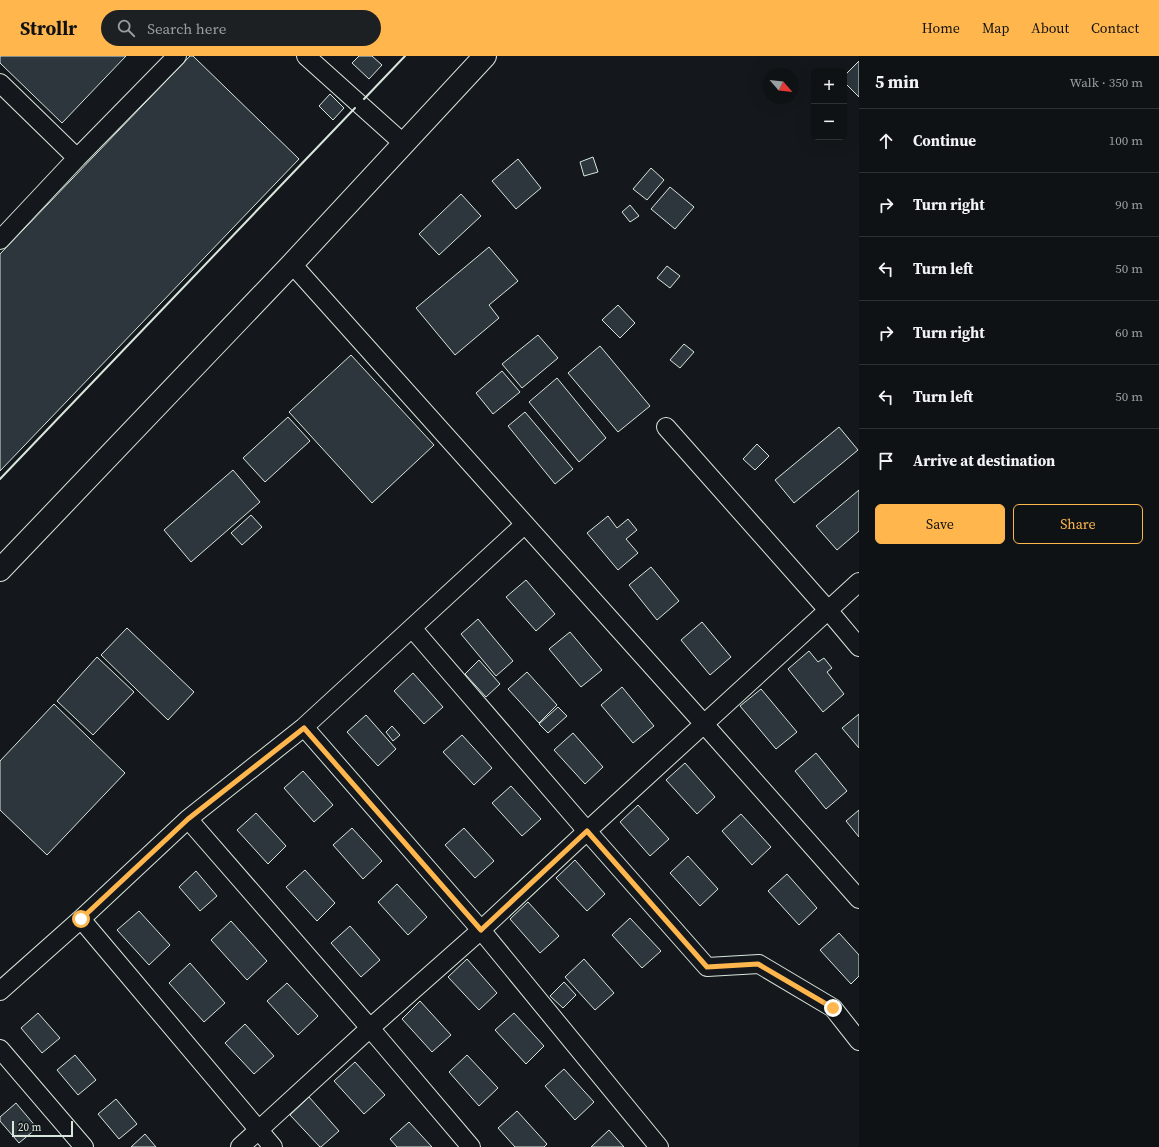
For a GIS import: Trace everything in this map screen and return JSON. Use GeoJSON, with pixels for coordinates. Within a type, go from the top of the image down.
{"type":"FeatureCollection","features":[{"type":"Feature","properties":{"kind":"highway"},"geometry":{"type":"LineString","coordinates":[[0,570],[292,264],[485,56]]}},
{"type":"Feature","properties":{"kind":"street"},"geometry":{"type":"LineString","coordinates":[[0,240],[77,158],[177,56]]}},
{"type":"Feature","properties":{"kind":"street"},"geometry":{"type":"LineString","coordinates":[[306,56],[404,144]]}},
{"type":"Feature","properties":{"kind":"street"},"geometry":{"type":"LineString","coordinates":[[0,83],[77,158]]}},
{"type":"Feature","properties":{"kind":"street"},"geometry":{"type":"LineString","coordinates":[[292,264],[704,724],[859,900]]}},
{"type":"Feature","properties":{"kind":"street"},"geometry":{"type":"LineString","coordinates":[[666,427],[859,647]]}},
{"type":"Feature","properties":{"kind":"street"},"geometry":{"type":"LineString","coordinates":[[0,992],[188,819],[304,728],[525,524]]}},
{"type":"Feature","properties":{"kind":"street"},"geometry":{"type":"LineString","coordinates":[[240,1147],[370,1028],[481,930],[859,582]]}},
{"type":"Feature","properties":{"kind":"street"},"geometry":{"type":"LineString","coordinates":[[412,628],[587,831],[707,967],[758,964],[833,1008],[859,1041]]}},
{"type":"Feature","properties":{"kind":"street"},"geometry":{"type":"LineString","coordinates":[[304,728],[481,930],[659,1147]]}},
{"type":"Feature","properties":{"kind":"street"},"geometry":{"type":"LineString","coordinates":[[188,819],[370,1028],[471,1147]]}},
{"type":"Feature","properties":{"kind":"street"},"geometry":{"type":"LineString","coordinates":[[81,919],[273,1147]]}},
{"type":"Feature","properties":{"kind":"street"},"geometry":{"type":"LineString","coordinates":[[0,1049],[84,1147]]}},
{"type":"Feature","properties":{"kind":"building"},"geometry":{"type":"Polygon","coordinates":[[[0,56],[126,56],[62,123],[0,63],[0,56]]]}},
{"type":"Feature","properties":{"kind":"building"},"geometry":{"type":"Polygon","coordinates":[[[190,56],[193,56],[299,159],[0,471],[0,254],[190,56]]]}},
{"type":"Feature","properties":{"kind":"building"},"geometry":{"type":"Polygon","coordinates":[[[359,56],[372,56],[382,65],[369,79],[352,63],[359,56]]]}},
{"type":"Feature","properties":{"kind":"building"},"geometry":{"type":"Polygon","coordinates":[[[859,61],[859,97],[847,85],[847,73],[859,61]]]}},
{"type":"Feature","properties":{"kind":"building"},"geometry":{"type":"Polygon","coordinates":[[[330,94],[344,108],[333,120],[319,106],[330,94]]]}},
{"type":"Feature","properties":{"kind":"building"},"geometry":{"type":"Polygon","coordinates":[[[593,157],[598,172],[584,176],[580,162],[593,157]]]}},
{"type":"Feature","properties":{"kind":"building"},"geometry":{"type":"Polygon","coordinates":[[[518,159],[541,188],[516,209],[492,181],[518,159]]]}},
{"type":"Feature","properties":{"kind":"building"},"geometry":{"type":"Polygon","coordinates":[[[651,168],[664,180],[647,200],[633,189],[651,168]]]}},
{"type":"Feature","properties":{"kind":"building"},"geometry":{"type":"Polygon","coordinates":[[[670,187],[694,207],[675,229],[651,209],[670,187]]]}},
{"type":"Feature","properties":{"kind":"building"},"geometry":{"type":"Polygon","coordinates":[[[461,194],[481,216],[439,255],[419,234],[461,194]]]}},
{"type":"Feature","properties":{"kind":"building"},"geometry":{"type":"Polygon","coordinates":[[[630,205],[639,216],[630,222],[622,212],[630,205]]]}},
{"type":"Feature","properties":{"kind":"building"},"geometry":{"type":"Polygon","coordinates":[[[489,247],[518,281],[489,305],[499,318],[455,355],[416,308],[489,247]]]}},
{"type":"Feature","properties":{"kind":"building"},"geometry":{"type":"Polygon","coordinates":[[[667,266],[680,276],[670,288],[657,278],[667,266]]]}},
{"type":"Feature","properties":{"kind":"building"},"geometry":{"type":"Polygon","coordinates":[[[618,305],[635,323],[620,338],[602,320],[618,305]]]}},
{"type":"Feature","properties":{"kind":"building"},"geometry":{"type":"Polygon","coordinates":[[[538,335],[558,358],[522,388],[502,364],[538,335]]]}},
{"type":"Feature","properties":{"kind":"building"},"geometry":{"type":"Polygon","coordinates":[[[684,344],[694,352],[680,368],[670,360],[684,344]]]}},
{"type":"Feature","properties":{"kind":"building"},"geometry":{"type":"Polygon","coordinates":[[[600,346],[650,406],[618,432],[568,373],[600,346]]]}},
{"type":"Feature","properties":{"kind":"building"},"geometry":{"type":"Polygon","coordinates":[[[351,355],[434,445],[372,503],[289,412],[351,355]]]}},
{"type":"Feature","properties":{"kind":"building"},"geometry":{"type":"Polygon","coordinates":[[[502,371],[520,392],[493,414],[476,393],[502,371]]]}},
{"type":"Feature","properties":{"kind":"building"},"geometry":{"type":"Polygon","coordinates":[[[557,378],[606,438],[579,462],[529,402],[557,378]]]}},
{"type":"Feature","properties":{"kind":"building"},"geometry":{"type":"Polygon","coordinates":[[[525,412],[573,469],[555,484],[508,426],[525,412]]]}},
{"type":"Feature","properties":{"kind":"building"},"geometry":{"type":"Polygon","coordinates":[[[288,417],[310,441],[265,482],[243,458],[288,417]]]}},
{"type":"Feature","properties":{"kind":"building"},"geometry":{"type":"Polygon","coordinates":[[[839,427],[858,450],[794,503],[775,480],[839,427]]]}},
{"type":"Feature","properties":{"kind":"building"},"geometry":{"type":"Polygon","coordinates":[[[757,444],[769,456],[755,470],[743,459],[757,444]]]}},
{"type":"Feature","properties":{"kind":"building"},"geometry":{"type":"Polygon","coordinates":[[[233,470],[260,502],[191,562],[164,530],[233,470]]]}},
{"type":"Feature","properties":{"kind":"building"},"geometry":{"type":"Polygon","coordinates":[[[859,490],[859,531],[837,550],[816,526],[859,490]]]}},
{"type":"Feature","properties":{"kind":"building"},"geometry":{"type":"Polygon","coordinates":[[[251,515],[262,527],[242,545],[231,533],[251,515]]]}},
{"type":"Feature","properties":{"kind":"building"},"geometry":{"type":"Polygon","coordinates":[[[608,516],[617,528],[628,519],[637,530],[626,539],[638,553],[618,570],[587,533],[608,516]]]}},
{"type":"Feature","properties":{"kind":"building"},"geometry":{"type":"Polygon","coordinates":[[[651,567],[679,601],[657,620],[629,585],[651,567]]]}},
{"type":"Feature","properties":{"kind":"building"},"geometry":{"type":"Polygon","coordinates":[[[526,580],[555,614],[536,631],[506,597],[526,580]]]}},
{"type":"Feature","properties":{"kind":"building"},"geometry":{"type":"Polygon","coordinates":[[[478,619],[513,661],[496,676],[461,634],[478,619]]]}},
{"type":"Feature","properties":{"kind":"building"},"geometry":{"type":"Polygon","coordinates":[[[702,622],[731,657],[710,675],[681,640],[702,622]]]}},
{"type":"Feature","properties":{"kind":"building"},"geometry":{"type":"Polygon","coordinates":[[[127,628],[194,692],[168,720],[101,655],[127,628]]]}},
{"type":"Feature","properties":{"kind":"building"},"geometry":{"type":"Polygon","coordinates":[[[570,632],[602,670],[581,687],[549,649],[570,632]]]}},
{"type":"Feature","properties":{"kind":"building"},"geometry":{"type":"Polygon","coordinates":[[[809,651],[818,662],[824,658],[832,668],[827,672],[844,694],[823,712],[788,669],[809,651]]]}},
{"type":"Feature","properties":{"kind":"building"},"geometry":{"type":"Polygon","coordinates":[[[97,657],[134,692],[93,735],[57,701],[97,657]]]}},
{"type":"Feature","properties":{"kind":"building"},"geometry":{"type":"Polygon","coordinates":[[[479,660],[500,684],[486,697],[465,674],[479,660]]]}},
{"type":"Feature","properties":{"kind":"building"},"geometry":{"type":"Polygon","coordinates":[[[527,672],[557,705],[539,723],[508,689],[527,672]]]}},
{"type":"Feature","properties":{"kind":"building"},"geometry":{"type":"Polygon","coordinates":[[[413,673],[443,707],[424,724],[394,691],[413,673]]]}},
{"type":"Feature","properties":{"kind":"building"},"geometry":{"type":"Polygon","coordinates":[[[622,687],[654,726],[633,743],[601,705],[622,687]]]}},
{"type":"Feature","properties":{"kind":"building"},"geometry":{"type":"Polygon","coordinates":[[[761,689],[797,732],[776,749],[740,706],[761,689]]]}},
{"type":"Feature","properties":{"kind":"building"},"geometry":{"type":"Polygon","coordinates":[[[54,704],[125,773],[47,855],[0,810],[0,761],[54,704]]]}},
{"type":"Feature","properties":{"kind":"building"},"geometry":{"type":"Polygon","coordinates":[[[558,707],[567,716],[548,733],[539,724],[558,707]]]}},
{"type":"Feature","properties":{"kind":"building"},"geometry":{"type":"Polygon","coordinates":[[[859,714],[859,748],[842,728],[859,714]]]}},
{"type":"Feature","properties":{"kind":"building"},"geometry":{"type":"Polygon","coordinates":[[[366,715],[396,749],[378,766],[347,732],[366,715]]]}},
{"type":"Feature","properties":{"kind":"building"},"geometry":{"type":"Polygon","coordinates":[[[392,726],[400,735],[393,741],[386,732],[392,726]]]}},
{"type":"Feature","properties":{"kind":"building"},"geometry":{"type":"Polygon","coordinates":[[[573,733],[603,767],[585,784],[554,750],[573,733]]]}},
{"type":"Feature","properties":{"kind":"building"},"geometry":{"type":"Polygon","coordinates":[[[462,735],[492,768],[474,785],[443,752],[462,735]]]}},
{"type":"Feature","properties":{"kind":"building"},"geometry":{"type":"Polygon","coordinates":[[[816,753],[847,791],[826,809],[795,771],[816,753]]]}},
{"type":"Feature","properties":{"kind":"building"},"geometry":{"type":"Polygon","coordinates":[[[685,763],[715,797],[697,814],[666,780],[685,763]]]}},
{"type":"Feature","properties":{"kind":"building"},"geometry":{"type":"Polygon","coordinates":[[[303,771],[333,805],[314,822],[284,788],[303,771]]]}},
{"type":"Feature","properties":{"kind":"building"},"geometry":{"type":"Polygon","coordinates":[[[511,786],[541,819],[522,836],[492,803],[511,786]]]}},
{"type":"Feature","properties":{"kind":"building"},"geometry":{"type":"Polygon","coordinates":[[[638,805],[669,839],[650,856],[620,822],[638,805]]]}},
{"type":"Feature","properties":{"kind":"building"},"geometry":{"type":"Polygon","coordinates":[[[859,810],[859,837],[846,821],[859,810]]]}},
{"type":"Feature","properties":{"kind":"building"},"geometry":{"type":"Polygon","coordinates":[[[256,813],[286,846],[268,864],[237,830],[256,813]]]}},
{"type":"Feature","properties":{"kind":"building"},"geometry":{"type":"Polygon","coordinates":[[[741,814],[771,847],[752,865],[722,831],[741,814]]]}},
{"type":"Feature","properties":{"kind":"building"},"geometry":{"type":"Polygon","coordinates":[[[352,828],[382,861],[363,879],[333,845],[352,828]]]}},
{"type":"Feature","properties":{"kind":"building"},"geometry":{"type":"Polygon","coordinates":[[[464,828],[494,861],[475,878],[445,845],[464,828]]]}},
{"type":"Feature","properties":{"kind":"building"},"geometry":{"type":"Polygon","coordinates":[[[688,856],[718,889],[700,906],[670,873],[688,856]]]}},
{"type":"Feature","properties":{"kind":"building"},"geometry":{"type":"Polygon","coordinates":[[[575,860],[605,894],[587,911],[556,878],[575,860]]]}},
{"type":"Feature","properties":{"kind":"building"},"geometry":{"type":"Polygon","coordinates":[[[305,870],[335,903],[317,921],[286,887],[305,870]]]}},
{"type":"Feature","properties":{"kind":"building"},"geometry":{"type":"Polygon","coordinates":[[[196,871],[217,896],[200,911],[179,887],[196,871]]]}},
{"type":"Feature","properties":{"kind":"building"},"geometry":{"type":"Polygon","coordinates":[[[787,874],[817,908],[799,925],[768,891],[787,874]]]}},
{"type":"Feature","properties":{"kind":"building"},"geometry":{"type":"Polygon","coordinates":[[[397,884],[427,917],[408,935],[378,902],[397,884]]]}},
{"type":"Feature","properties":{"kind":"building"},"geometry":{"type":"Polygon","coordinates":[[[528,902],[559,936],[540,953],[510,919],[528,902]]]}},
{"type":"Feature","properties":{"kind":"building"},"geometry":{"type":"Polygon","coordinates":[[[139,911],[170,945],[149,965],[117,930],[139,911]]]}},
{"type":"Feature","properties":{"kind":"building"},"geometry":{"type":"Polygon","coordinates":[[[630,918],[661,951],[642,968],[612,935],[630,918]]]}},
{"type":"Feature","properties":{"kind":"building"},"geometry":{"type":"Polygon","coordinates":[[[231,921],[267,961],[247,980],[211,940],[231,921]]]}},
{"type":"Feature","properties":{"kind":"building"},"geometry":{"type":"Polygon","coordinates":[[[350,926],[380,960],[361,977],[331,943],[350,926]]]}},
{"type":"Feature","properties":{"kind":"building"},"geometry":{"type":"Polygon","coordinates":[[[839,933],[859,955],[859,976],[851,984],[820,950],[839,933]]]}},
{"type":"Feature","properties":{"kind":"building"},"geometry":{"type":"Polygon","coordinates":[[[467,959],[497,993],[479,1010],[448,977],[467,959]]]}},
{"type":"Feature","properties":{"kind":"building"},"geometry":{"type":"Polygon","coordinates":[[[584,959],[614,993],[595,1010],[565,977],[584,959]]]}},
{"type":"Feature","properties":{"kind":"building"},"geometry":{"type":"Polygon","coordinates":[[[190,963],[225,1003],[204,1022],[169,983],[190,963]]]}},
{"type":"Feature","properties":{"kind":"building"},"geometry":{"type":"Polygon","coordinates":[[[564,982],[576,995],[563,1008],[550,996],[564,982]]]}},
{"type":"Feature","properties":{"kind":"building"},"geometry":{"type":"Polygon","coordinates":[[[287,983],[318,1016],[298,1035],[267,1001],[287,983]]]}},
{"type":"Feature","properties":{"kind":"building"},"geometry":{"type":"Polygon","coordinates":[[[420,1001],[451,1035],[432,1052],[402,1019],[420,1001]]]}},
{"type":"Feature","properties":{"kind":"building"},"geometry":{"type":"Polygon","coordinates":[[[38,1013],[60,1038],[42,1053],[21,1028],[38,1013]]]}},
{"type":"Feature","properties":{"kind":"building"},"geometry":{"type":"Polygon","coordinates":[[[514,1013],[544,1046],[526,1064],[495,1030],[514,1013]]]}},
{"type":"Feature","properties":{"kind":"building"},"geometry":{"type":"Polygon","coordinates":[[[245,1024],[274,1056],[254,1074],[225,1043],[245,1024]]]}},
{"type":"Feature","properties":{"kind":"building"},"geometry":{"type":"Polygon","coordinates":[[[75,1055],[96,1080],[78,1095],[57,1070],[75,1055]]]}},
{"type":"Feature","properties":{"kind":"building"},"geometry":{"type":"Polygon","coordinates":[[[467,1055],[498,1088],[479,1106],[449,1072],[467,1055]]]}},
{"type":"Feature","properties":{"kind":"building"},"geometry":{"type":"Polygon","coordinates":[[[355,1062],[385,1095],[364,1114],[334,1081],[355,1062]]]}},
{"type":"Feature","properties":{"kind":"building"},"geometry":{"type":"Polygon","coordinates":[[[564,1069],[594,1102],[575,1120],[545,1086],[564,1069]]]}},
{"type":"Feature","properties":{"kind":"building"},"geometry":{"type":"Polygon","coordinates":[[[309,1097],[339,1131],[321,1147],[290,1115],[309,1097]]]}},
{"type":"Feature","properties":{"kind":"building"},"geometry":{"type":"Polygon","coordinates":[[[116,1099],[137,1124],[119,1139],[98,1114],[116,1099]]]}},
{"type":"Feature","properties":{"kind":"building"},"geometry":{"type":"Polygon","coordinates":[[[16,1103],[37,1128],[19,1143],[0,1121],[0,1117],[16,1103]]]}},
{"type":"Feature","properties":{"kind":"building"},"geometry":{"type":"Polygon","coordinates":[[[517,1111],[547,1144],[544,1147],[515,1147],[498,1128],[517,1111]]]}},
{"type":"Feature","properties":{"kind":"building"},"geometry":{"type":"Polygon","coordinates":[[[409,1122],[432,1147],[397,1147],[390,1139],[409,1122]]]}},
{"type":"Feature","properties":{"kind":"building"},"geometry":{"type":"Polygon","coordinates":[[[609,1130],[624,1147],[591,1147],[609,1130]]]}},
{"type":"Feature","properties":{"kind":"building"},"geometry":{"type":"Polygon","coordinates":[[[145,1134],[156,1147],[131,1147],[145,1134]]]}},
{"type":"Feature","properties":{"kind":"wall"},"geometry":{"type":"LineString","coordinates":[[364,99],[405,56]]}},
{"type":"Feature","properties":{"kind":"wall"},"geometry":{"type":"LineString","coordinates":[[0,479],[355,108]]}},
{"type":"Feature","properties":{"kind":"route"},"geometry":{"type":"LineString","coordinates":[[81,919],[188,819],[304,728],[481,930],[587,831],[707,967],[758,964],[833,1008]]}}]}
